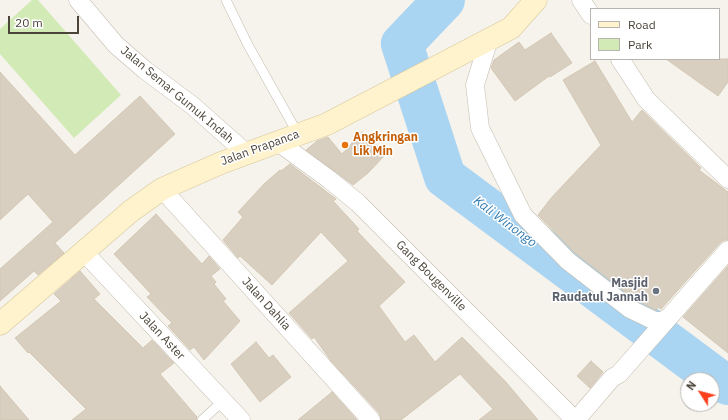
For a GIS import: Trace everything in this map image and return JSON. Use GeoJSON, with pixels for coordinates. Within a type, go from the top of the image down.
{"type":"FeatureCollection","features":[{"type":"Feature","properties":{"kind":"street","name":"Jalan Semar Gumuk Indah"},"geometry":{"type":"LineString","coordinates":[[78,0],[116,45],[145,70],[193,106],[246,153]]}},
{"type":"Feature","properties":{"kind":"street","name":"Jalan Prapanca"},"geometry":{"type":"LineString","coordinates":[[0,324],[131,211],[162,189],[198,172],[246,153],[327,124],[511,28],[536,0]]}},
{"type":"Feature","properties":{"kind":"street"},"geometry":{"type":"LineString","coordinates":[[581,0],[590,14]]}},
{"type":"Feature","properties":{"kind":"street"},"geometry":{"type":"LineString","coordinates":[[489,39],[475,85],[480,128],[523,215],[568,260],[630,309],[654,321],[667,320]]}},
{"type":"Feature","properties":{"kind":"street"},"geometry":{"type":"LineString","coordinates":[[621,60],[646,99],[728,179]]}},
{"type":"Feature","properties":{"kind":"street","name":"Gang Bougenville"},"geometry":{"type":"LineString","coordinates":[[278,142],[330,180],[358,203],[575,420]]}},
{"type":"Feature","properties":{"kind":"street","name":"Jalan Dahlia"},"geometry":{"type":"LineString","coordinates":[[162,189],[371,420]]}},
{"type":"Feature","properties":{"kind":"street"},"geometry":{"type":"LineString","coordinates":[[575,420],[612,378],[619,374],[728,250]]}},
{"type":"Feature","properties":{"kind":"street","name":"Jalan Aster"},"geometry":{"type":"LineString","coordinates":[[83,251],[241,420]]}},
{"type":"Feature","properties":{"kind":"lane"},"geometry":{"type":"LineString","coordinates":[[226,0],[248,45],[298,134]]}},
{"type":"Feature","properties":{"kind":"lane"},"geometry":{"type":"LineString","coordinates":[[202,420],[223,401]]}},
{"type":"Feature","properties":{"kind":"green space"},"geometry":{"type":"Polygon","coordinates":[[[32,0],[38,0],[121,95],[74,138],[0,54],[0,29],[32,0]]]}},
{"type":"Feature","properties":{"kind":"building"},"geometry":{"type":"Polygon","coordinates":[[[551,33],[572,63],[550,77],[549,76],[515,101],[491,68],[494,60],[519,42],[525,50],[551,33]]]}},
{"type":"Feature","properties":{"kind":"building"},"geometry":{"type":"Polygon","coordinates":[[[728,59],[728,82],[718,96],[667,60],[728,59]]]}},
{"type":"Feature","properties":{"kind":"building"},"geometry":{"type":"Polygon","coordinates":[[[595,61],[632,122],[642,110],[701,168],[699,170],[728,192],[728,240],[724,240],[720,243],[661,309],[658,307],[656,310],[628,294],[575,253],[538,215],[552,197],[601,145],[563,80],[595,61]]]}},
{"type":"Feature","properties":{"kind":"building"},"geometry":{"type":"Polygon","coordinates":[[[0,72],[75,155],[140,96],[175,134],[55,243],[64,253],[38,275],[34,271],[0,301],[0,269],[53,222],[28,194],[0,220],[0,72]]]}},
{"type":"Feature","properties":{"kind":"building"},"geometry":{"type":"Polygon","coordinates":[[[362,132],[386,154],[368,173],[353,185],[306,150],[317,141],[328,137],[342,154],[362,132]]]}},
{"type":"Feature","properties":{"kind":"building"},"geometry":{"type":"Polygon","coordinates":[[[290,164],[336,199],[333,201],[359,229],[357,231],[405,282],[379,306],[405,342],[414,335],[435,362],[462,337],[505,381],[538,420],[479,420],[493,409],[460,374],[401,420],[381,420],[379,413],[331,361],[314,337],[312,339],[289,313],[348,261],[321,232],[272,285],[240,256],[238,258],[223,240],[243,217],[238,212],[265,183],[280,170],[281,171],[290,164]]]}},
{"type":"Feature","properties":{"kind":"building"},"geometry":{"type":"Polygon","coordinates":[[[156,214],[202,264],[209,256],[220,269],[211,276],[216,282],[214,284],[226,299],[223,301],[240,321],[204,360],[194,347],[190,350],[168,326],[172,323],[147,297],[151,294],[114,254],[156,214]]]}},
{"type":"Feature","properties":{"kind":"building"},"geometry":{"type":"Polygon","coordinates":[[[728,266],[728,353],[683,317],[728,266]]]}},
{"type":"Feature","properties":{"kind":"building"},"geometry":{"type":"Polygon","coordinates":[[[80,271],[100,294],[94,299],[143,348],[152,340],[174,363],[160,374],[197,417],[196,420],[72,420],[86,409],[29,352],[28,353],[15,338],[61,301],[54,294],[80,271]]]}},
{"type":"Feature","properties":{"kind":"building"},"geometry":{"type":"Polygon","coordinates":[[[256,342],[269,358],[273,355],[291,377],[260,402],[231,364],[256,342]]]}},
{"type":"Feature","properties":{"kind":"building"},"geometry":{"type":"Polygon","coordinates":[[[591,361],[603,372],[590,388],[577,376],[591,361]]]}},
{"type":"Feature","properties":{"kind":"building"},"geometry":{"type":"Polygon","coordinates":[[[0,386],[29,420],[0,420],[0,386]]]}},
{"type":"Feature","properties":{"kind":"building"},"geometry":{"type":"Polygon","coordinates":[[[332,392],[357,420],[298,420],[332,392]]]}},
{"type":"Feature","properties":{"kind":"waterway","name":"Kali Winongo"},"geometry":{"type":"LineString","coordinates":[[444,0],[402,44],[445,177],[718,380],[728,384]]}},
{"type":"Feature","properties":{"kind":"place","name":"Angkringan Lik Min"},"geometry":{"type":"Point","coordinates":[345,145]}},
{"type":"Feature","properties":{"kind":"place","name":"Masjid Raudatul Jannah"},"geometry":{"type":"Point","coordinates":[656,291]}}]}
